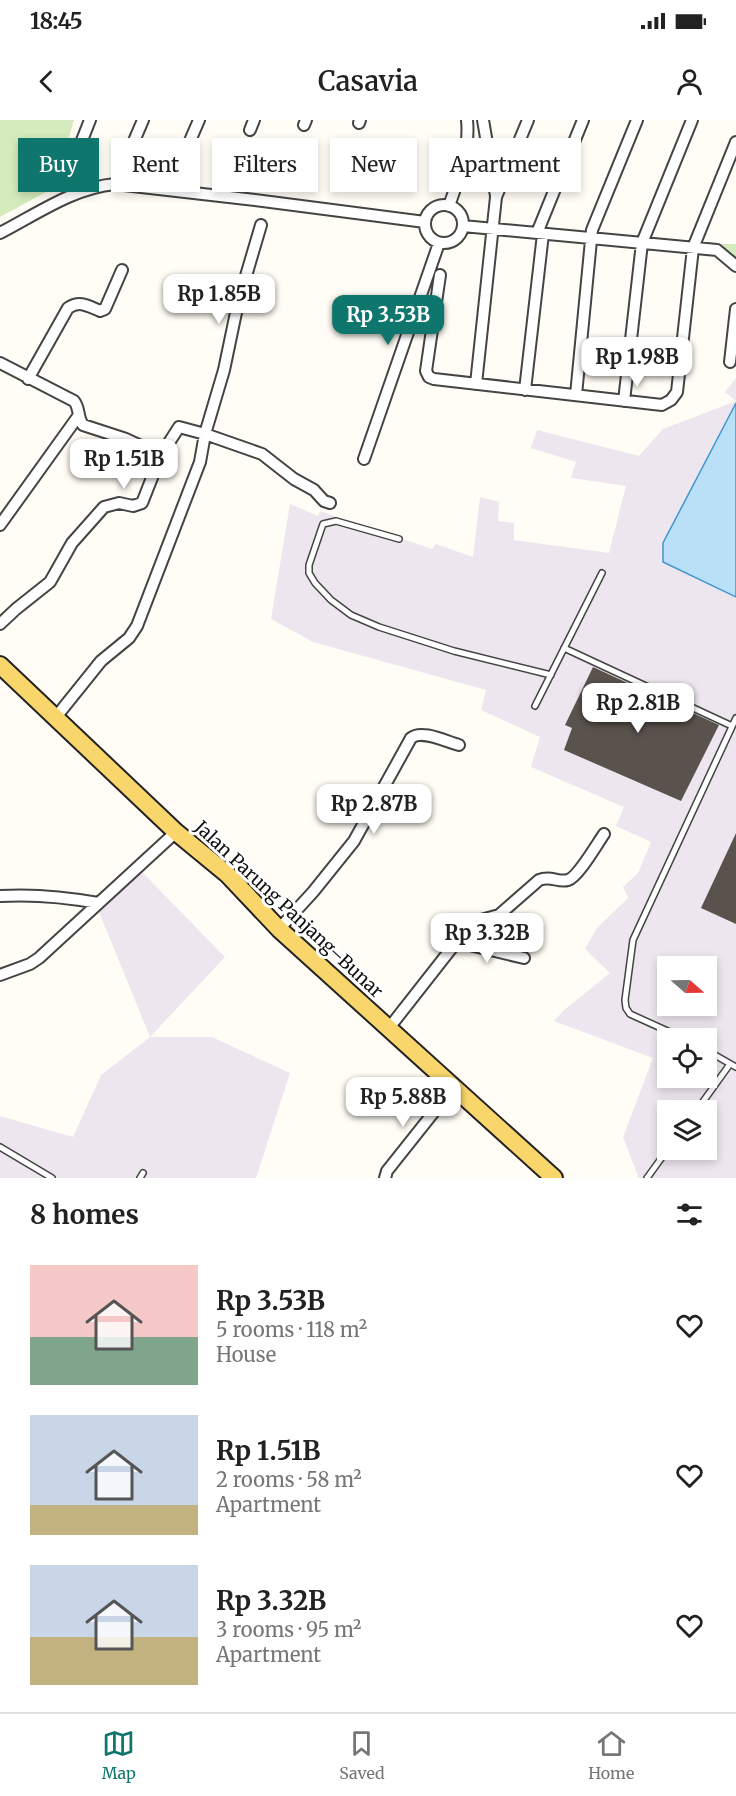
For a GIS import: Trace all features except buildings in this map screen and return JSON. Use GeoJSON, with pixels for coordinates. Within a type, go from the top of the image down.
{"type":"FeatureCollection","features":[{"type":"Feature","properties":{"kind":"main road","name":"Jalan Parung Panjang–Bunar"},"geometry":{"type":"LineString","coordinates":[[1,668],[56,717],[176,832],[226,874],[279,929],[554,1178]]}},
{"type":"Feature","properties":{"kind":"street"},"geometry":{"type":"LineString","coordinates":[[82,138],[90,120]]}},
{"type":"Feature","properties":{"kind":"street"},"geometry":{"type":"LineString","coordinates":[[135,138],[143,120]]}},
{"type":"Feature","properties":{"kind":"street"},"geometry":{"type":"LineString","coordinates":[[191,138],[199,120]]}},
{"type":"Feature","properties":{"kind":"street"},"geometry":{"type":"LineString","coordinates":[[449,206],[466,155],[469,138],[467,120]]}},
{"type":"Feature","properties":{"kind":"street"},"geometry":{"type":"LineString","coordinates":[[476,384],[496,197],[483,120]]}},
{"type":"Feature","properties":{"kind":"street"},"geometry":{"type":"LineString","coordinates":[[496,197],[528,120]]}},
{"type":"Feature","properties":{"kind":"street"},"geometry":{"type":"LineString","coordinates":[[525,390],[540,233],[583,120]]}},
{"type":"Feature","properties":{"kind":"street"},"geometry":{"type":"LineString","coordinates":[[576,395],[592,230],[637,120]]}},
{"type":"Feature","properties":{"kind":"street"},"geometry":{"type":"LineString","coordinates":[[624,400],[642,243],[693,120]]}},
{"type":"Feature","properties":{"kind":"street"},"geometry":{"type":"LineString","coordinates":[[440,275],[426,371],[434,380],[662,405],[671,400],[677,392],[693,248],[736,142]]}},
{"type":"Feature","properties":{"kind":"street"},"geometry":{"type":"LineString","coordinates":[[0,233],[73,194],[95,186],[115,184],[425,222]]}},
{"type":"Feature","properties":{"kind":"street"},"geometry":{"type":"LineString","coordinates":[[443,205],[459,213],[463,226],[452,241],[439,243],[428,235],[425,222],[430,210],[443,205]]}},
{"type":"Feature","properties":{"kind":"street"},"geometry":{"type":"LineString","coordinates":[[56,717],[101,661],[129,638],[137,626],[200,462],[205,434],[224,370],[238,303],[261,225]]}},
{"type":"Feature","properties":{"kind":"street"},"geometry":{"type":"LineString","coordinates":[[463,226],[717,250],[736,266]]}},
{"type":"Feature","properties":{"kind":"street"},"geometry":{"type":"LineString","coordinates":[[364,459],[439,243]]}},
{"type":"Feature","properties":{"kind":"street"},"geometry":{"type":"LineString","coordinates":[[27,379],[68,308],[73,304],[82,303],[100,311],[105,309],[122,270]]}},
{"type":"Feature","properties":{"kind":"street"},"geometry":{"type":"LineString","coordinates":[[730,362],[736,309]]}},
{"type":"Feature","properties":{"kind":"street"},"geometry":{"type":"LineString","coordinates":[[0,363],[27,379],[74,400],[78,405],[79,420],[83,425],[126,439],[161,455]]}},
{"type":"Feature","properties":{"kind":"street"},"geometry":{"type":"LineString","coordinates":[[0,525],[79,415]]}},
{"type":"Feature","properties":{"kind":"street"},"geometry":{"type":"LineString","coordinates":[[0,624],[50,582],[72,543],[104,507],[119,503],[133,506],[142,503],[161,455],[179,427],[261,454],[294,479],[314,490],[324,501],[330,503]]}},
{"type":"Feature","properties":{"kind":"street"},"geometry":{"type":"LineString","coordinates":[[279,929],[313,892],[354,841],[411,738],[415,735],[422,735],[459,745]]}},
{"type":"Feature","properties":{"kind":"street"},"geometry":{"type":"LineString","coordinates":[[0,975],[30,964],[39,958],[176,832]]}},
{"type":"Feature","properties":{"kind":"street"},"geometry":{"type":"LineString","coordinates":[[389,1028],[469,926],[499,915],[539,880],[547,877],[566,881],[574,878],[603,834]]}},
{"type":"Feature","properties":{"kind":"street"},"geometry":{"type":"LineString","coordinates":[[0,896],[25,894],[71,897],[98,903]]}},
{"type":"Feature","properties":{"kind":"street"},"geometry":{"type":"LineString","coordinates":[[457,942],[524,958]]}},
{"type":"Feature","properties":{"kind":"street"},"geometry":{"type":"LineString","coordinates":[[385,1178],[387,1171],[453,1088]]}},
{"type":"Feature","properties":{"kind":"lane"},"geometry":{"type":"LineString","coordinates":[[399,539],[336,521],[323,524],[309,565],[309,573],[331,600],[351,615],[454,651],[551,675]]}},
{"type":"Feature","properties":{"kind":"lane"},"geometry":{"type":"LineString","coordinates":[[535,706],[602,573]]}},
{"type":"Feature","properties":{"kind":"lane"},"geometry":{"type":"LineString","coordinates":[[564,648],[732,726]]}},
{"type":"Feature","properties":{"kind":"lane"},"geometry":{"type":"LineString","coordinates":[[661,1028],[630,1014],[626,1008],[630,951],[633,940],[736,718]]}},
{"type":"Feature","properties":{"kind":"lane"},"geometry":{"type":"LineString","coordinates":[[705,1100],[733,1065],[717,1056]]}},
{"type":"Feature","properties":{"kind":"lane"},"geometry":{"type":"LineString","coordinates":[[0,1147],[52,1178]]}},
{"type":"Feature","properties":{"kind":"lane"},"geometry":{"type":"LineString","coordinates":[[647,1178],[660,1160]]}},
{"type":"Feature","properties":{"kind":"shaded area"},"geometry":{"type":"Polygon","coordinates":[[[736,378],[736,401],[725,392],[736,378]]]}},
{"type":"Feature","properties":{"kind":"shaded area"},"geometry":{"type":"Polygon","coordinates":[[[736,401],[736,1178],[637,1178],[623,1137],[653,1058],[554,1021],[564,1010],[610,973],[585,949],[597,928],[628,898],[623,887],[638,873],[651,842],[616,826],[624,807],[531,767],[540,737],[481,710],[486,690],[313,642],[271,619],[290,504],[318,516],[320,511],[432,549],[436,544],[473,557],[480,497],[499,502],[498,521],[514,523],[514,540],[609,553],[626,486],[571,478],[576,462],[531,448],[537,430],[639,456],[663,429],[736,401]]]}},
{"type":"Feature","properties":{"kind":"shaded area"},"geometry":{"type":"Polygon","coordinates":[[[139,869],[225,957],[150,1037],[97,907],[139,869]]]}},
{"type":"Feature","properties":{"kind":"shaded area"},"geometry":{"type":"Polygon","coordinates":[[[150,1037],[212,1037],[290,1073],[256,1178],[0,1178],[0,1116],[73,1137],[101,1075],[150,1037]]]}},
{"type":"Feature","properties":{"kind":"green space"},"geometry":{"type":"Polygon","coordinates":[[[0,120],[74,120],[69,138],[18,138],[18,192],[46,192],[0,217],[0,120]]]}},
{"type":"Feature","properties":{"kind":"green space"},"geometry":{"type":"Polygon","coordinates":[[[701,244],[736,244],[736,272],[701,244]]]}},
{"type":"Feature","properties":{"kind":"water"},"geometry":{"type":"Polygon","coordinates":[[[736,403],[736,597],[663,562],[663,543],[736,403]]]}}]}
